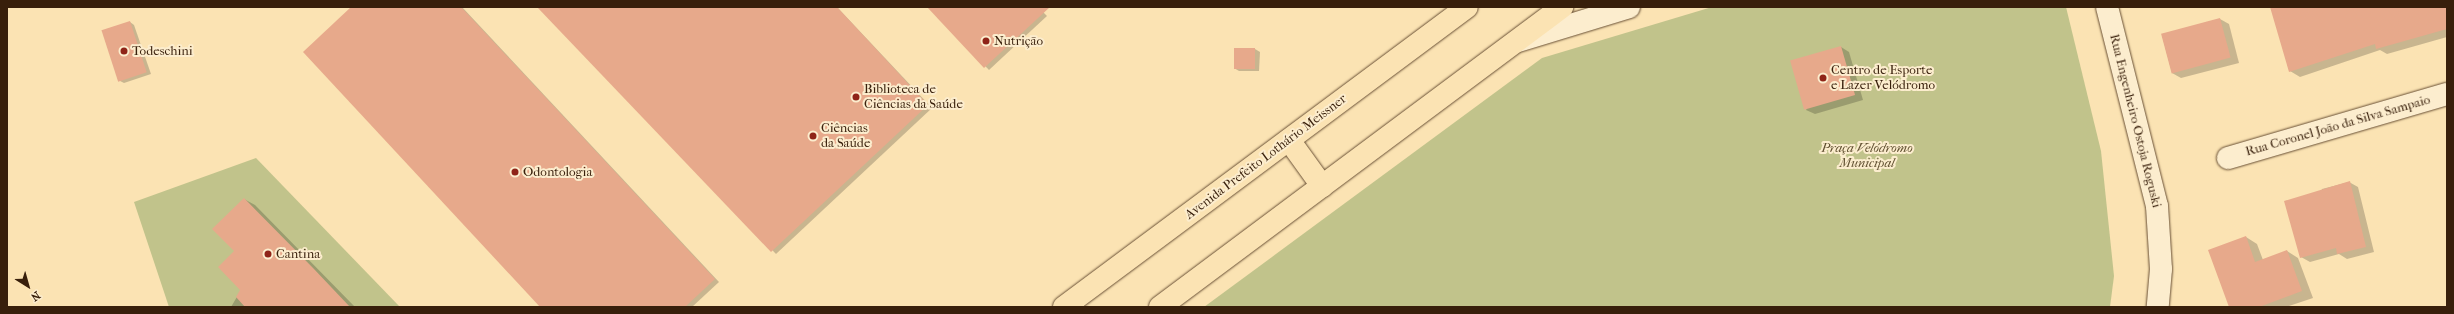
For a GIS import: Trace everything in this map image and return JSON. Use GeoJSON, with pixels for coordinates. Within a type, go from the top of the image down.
{"type":"FeatureCollection","features":[{"type":"Feature","properties":{"kind":"main road","name":"Avenida Prefeito Lothário Meissner"},"geometry":{"type":"LineString","coordinates":[[1064,307],[1467,7]]}},
{"type":"Feature","properties":{"kind":"main road"},"geometry":{"type":"LineString","coordinates":[[1160,307],[1562,7]]}},
{"type":"Feature","properties":{"kind":"main road"},"geometry":{"type":"LineString","coordinates":[[1289,140],[1322,186]]}},
{"type":"Feature","properties":{"kind":"street"},"geometry":{"type":"LineString","coordinates":[[1515,42],[1629,7]]}},
{"type":"Feature","properties":{"kind":"street","name":"Rua Engenheiro Ostoja Roguski"},"geometry":{"type":"LineString","coordinates":[[2107,7],[2157,206],[2161,269],[2158,307]]}},
{"type":"Feature","properties":{"kind":"street","name":"Rua Coronel João da Silva Sampaio"},"geometry":{"type":"LineString","coordinates":[[2228,158],[2447,94]]}},
{"type":"Feature","properties":{"kind":"green space","name":"Praça Velódromo Municipal"},"geometry":{"type":"Polygon","coordinates":[[[1712,7],[2066,7],[2101,151],[2114,276],[2110,307],[1204,307],[1542,58],[1712,7]]]}},
{"type":"Feature","properties":{"kind":"green space"},"geometry":{"type":"Polygon","coordinates":[[[256,158],[400,307],[169,307],[134,202],[256,158]]]}},
{"type":"Feature","properties":{"kind":"building","name":"Odontologia"},"geometry":{"type":"Polygon","coordinates":[[[351,7],[461,7],[715,279],[685,307],[540,307],[303,52],[351,7]]]}},
{"type":"Feature","properties":{"kind":"building","name":"Ciências da Saúde"},"geometry":{"type":"Polygon","coordinates":[[[537,7],[837,7],[928,105],[771,252],[537,7]]]}},
{"type":"Feature","properties":{"kind":"building","name":"Nutrição"},"geometry":{"type":"Polygon","coordinates":[[[927,7],[1050,7],[984,68],[927,7]]]}},
{"type":"Feature","properties":{"kind":"building"},"geometry":{"type":"Polygon","coordinates":[[[2270,7],[2447,7],[2447,29],[2376,49],[2375,44],[2289,72],[2270,7]]]}},
{"type":"Feature","properties":{"kind":"building"},"geometry":{"type":"Polygon","coordinates":[[[2220,18],[2231,58],[2172,73],[2161,34],[2220,18]]]}},
{"type":"Feature","properties":{"kind":"building","name":"Todeschini"},"geometry":{"type":"Polygon","coordinates":[[[130,21],[147,72],[118,82],[101,30],[130,21]]]}},
{"type":"Feature","properties":{"kind":"building","name":"Centro de Esporte e Lazer Velódromo"},"geometry":{"type":"Polygon","coordinates":[[[1841,46],[1855,95],[1804,110],[1790,61],[1841,46]]]}},
{"type":"Feature","properties":{"kind":"building"},"geometry":{"type":"Polygon","coordinates":[[[1234,48],[1255,48],[1255,69],[1234,69],[1234,48]]]}},
{"type":"Feature","properties":{"kind":"building"},"geometry":{"type":"Polygon","coordinates":[[[2350,181],[2366,247],[2337,254],[2336,248],[2300,258],[2284,201],[2350,181]]]}},
{"type":"Feature","properties":{"kind":"building"},"geometry":{"type":"Polygon","coordinates":[[[244,198],[350,307],[245,307],[236,297],[240,290],[218,267],[234,251],[212,229],[244,198]]]}},
{"type":"Feature","properties":{"kind":"building"},"geometry":{"type":"Polygon","coordinates":[[[2246,236],[2255,262],[2287,250],[2302,291],[2259,307],[2229,307],[2208,250],[2246,236]]]}},
{"type":"Feature","properties":{"kind":"place","name":"Nutrição"},"geometry":{"type":"Point","coordinates":[986,41]}},
{"type":"Feature","properties":{"kind":"place","name":"Todeschini"},"geometry":{"type":"Point","coordinates":[124,51]}},
{"type":"Feature","properties":{"kind":"place","name":"Centro de Esporte e Lazer Velódromo"},"geometry":{"type":"Point","coordinates":[1823,78]}},
{"type":"Feature","properties":{"kind":"place","name":"Biblioteca de Ciências da Saúde"},"geometry":{"type":"Point","coordinates":[856,97]}},
{"type":"Feature","properties":{"kind":"place","name":"Ciências da Saúde"},"geometry":{"type":"Point","coordinates":[813,136]}},
{"type":"Feature","properties":{"kind":"place","name":"Odontologia"},"geometry":{"type":"Point","coordinates":[515,172]}},
{"type":"Feature","properties":{"kind":"place","name":"Cantina"},"geometry":{"type":"Point","coordinates":[268,254]}}]}
